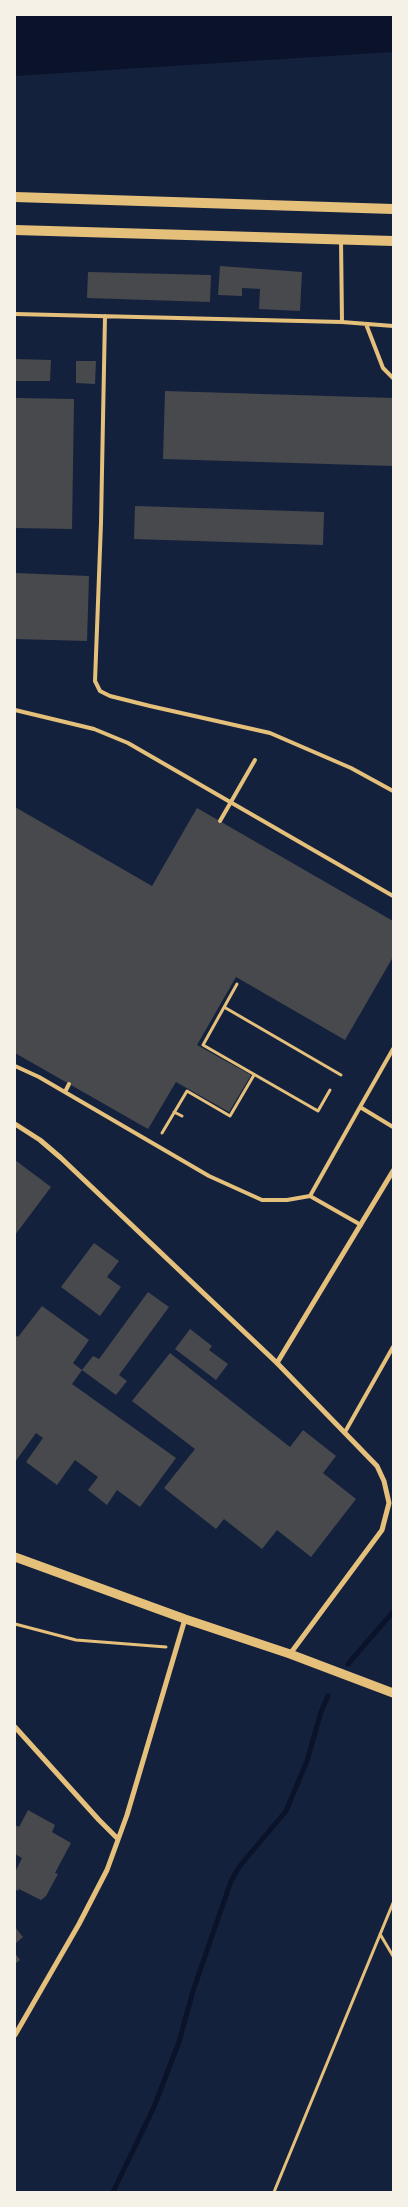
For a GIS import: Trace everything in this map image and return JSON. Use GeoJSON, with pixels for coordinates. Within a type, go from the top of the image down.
{"type":"FeatureCollection","features":[{"type":"Feature","properties":{"kind":"main road"},"geometry":{"type":"LineString","coordinates":[[15,197],[393,208]]}},
{"type":"Feature","properties":{"kind":"main road"},"geometry":{"type":"LineString","coordinates":[[15,230],[393,241]]}},
{"type":"Feature","properties":{"kind":"street"},"geometry":{"type":"LineString","coordinates":[[15,1124],[40,1140],[62,1158],[277,1363],[377,1466],[390,1503],[388,1516],[382,1530],[290,1654]]}},
{"type":"Feature","properties":{"kind":"street"},"geometry":{"type":"LineString","coordinates":[[277,1363],[393,1171]]}},
{"type":"Feature","properties":{"kind":"street"},"geometry":{"type":"LineString","coordinates":[[15,1557],[185,1620],[290,1654],[393,1692]]}},
{"type":"Feature","properties":{"kind":"street"},"geometry":{"type":"LineString","coordinates":[[15,2035],[79,1924],[106,1870],[118,1839],[185,1620]]}},
{"type":"Feature","properties":{"kind":"street"},"geometry":{"type":"LineString","coordinates":[[15,1727],[118,1839]]}},
{"type":"Feature","properties":{"kind":"lane"},"geometry":{"type":"LineString","coordinates":[[341,240],[342,322]]}},
{"type":"Feature","properties":{"kind":"lane"},"geometry":{"type":"LineString","coordinates":[[15,314],[342,322],[393,326]]}},
{"type":"Feature","properties":{"kind":"lane"},"geometry":{"type":"LineString","coordinates":[[105,316],[101,523],[95,681],[100,691],[110,696],[142,704],[270,733],[351,768],[393,791]]}},
{"type":"Feature","properties":{"kind":"lane"},"geometry":{"type":"LineString","coordinates":[[366,324],[383,368],[393,378]]}},
{"type":"Feature","properties":{"kind":"lane"},"geometry":{"type":"LineString","coordinates":[[15,710],[94,729],[116,737],[393,896]]}},
{"type":"Feature","properties":{"kind":"lane"},"geometry":{"type":"LineString","coordinates":[[220,821],[255,760]]}},
{"type":"Feature","properties":{"kind":"lane"},"geometry":{"type":"LineString","coordinates":[[310,1196],[393,1049]]}},
{"type":"Feature","properties":{"kind":"lane"},"geometry":{"type":"LineString","coordinates":[[15,1066],[65,1092],[209,1176],[256,1199],[280,1201],[310,1196],[360,1225]]}},
{"type":"Feature","properties":{"kind":"lane"},"geometry":{"type":"LineString","coordinates":[[65,1092],[69,1084]]}},
{"type":"Feature","properties":{"kind":"lane"},"geometry":{"type":"LineString","coordinates":[[360,1107],[393,1127]]}},
{"type":"Feature","properties":{"kind":"lane"},"geometry":{"type":"LineString","coordinates":[[344,1432],[393,1348]]}},
{"type":"Feature","properties":{"kind":"path"},"geometry":{"type":"LineString","coordinates":[[237,984],[203,1045],[318,1111],[330,1090]]}},
{"type":"Feature","properties":{"kind":"path"},"geometry":{"type":"LineString","coordinates":[[224,1007],[341,1075]]}},
{"type":"Feature","properties":{"kind":"path"},"geometry":{"type":"LineString","coordinates":[[162,1133],[187,1091],[230,1116],[254,1075]]}},
{"type":"Feature","properties":{"kind":"path"},"geometry":{"type":"LineString","coordinates":[[241,1097],[247,1100]]}},
{"type":"Feature","properties":{"kind":"path"},"geometry":{"type":"LineString","coordinates":[[174,1112],[182,1116]]}},
{"type":"Feature","properties":{"kind":"path"},"geometry":{"type":"LineString","coordinates":[[15,1624],[76,1640],[176,1648]]}},
{"type":"Feature","properties":{"kind":"path"},"geometry":{"type":"LineString","coordinates":[[274,2192],[393,1903]]}},
{"type":"Feature","properties":{"kind":"path"},"geometry":{"type":"LineString","coordinates":[[380,1934],[393,1956]]}},
{"type":"Feature","properties":{"kind":"water"},"geometry":{"type":"Polygon","coordinates":[[[15,15],[393,15],[393,52],[15,76],[15,15]]]}},
{"type":"Feature","properties":{"kind":"building"},"geometry":{"type":"Polygon","coordinates":[[[220,266],[302,272],[300,311],[259,309],[260,289],[242,288],[242,296],[218,295],[220,266]]]}},
{"type":"Feature","properties":{"kind":"building"},"geometry":{"type":"Polygon","coordinates":[[[88,272],[211,275],[210,302],[87,298],[88,272]]]}},
{"type":"Feature","properties":{"kind":"building"},"geometry":{"type":"Polygon","coordinates":[[[15,359],[51,360],[50,381],[15,381],[15,359]]]}},
{"type":"Feature","properties":{"kind":"building"},"geometry":{"type":"Polygon","coordinates":[[[76,361],[96,361],[95,384],[76,383],[76,361]]]}},
{"type":"Feature","properties":{"kind":"building"},"geometry":{"type":"Polygon","coordinates":[[[165,391],[393,398],[393,466],[163,459],[165,391]]]}},
{"type":"Feature","properties":{"kind":"building"},"geometry":{"type":"Polygon","coordinates":[[[16,398],[74,399],[72,529],[15,528],[16,398]]]}},
{"type":"Feature","properties":{"kind":"building"},"geometry":{"type":"Polygon","coordinates":[[[135,506],[324,512],[323,545],[134,539],[135,506]]]}},
{"type":"Feature","properties":{"kind":"building"},"geometry":{"type":"Polygon","coordinates":[[[15,573],[89,576],[87,641],[15,639],[15,573]]]}},
{"type":"Feature","properties":{"kind":"building"},"geometry":{"type":"Polygon","coordinates":[[[15,807],[152,886],[197,808],[393,921],[393,957],[345,1040],[236,977],[197,1045],[251,1075],[229,1112],[176,1082],[148,1129],[15,1053],[15,807]]]}},
{"type":"Feature","properties":{"kind":"building"},"geometry":{"type":"Polygon","coordinates":[[[15,1160],[51,1187],[15,1235],[15,1160]]]}},
{"type":"Feature","properties":{"kind":"building"},"geometry":{"type":"Polygon","coordinates":[[[94,1243],[119,1261],[107,1277],[121,1287],[100,1316],[61,1287],[94,1243]]]}},
{"type":"Feature","properties":{"kind":"building"},"geometry":{"type":"Polygon","coordinates":[[[148,1292],[169,1307],[119,1375],[127,1381],[116,1395],[82,1370],[93,1356],[99,1359],[148,1292]]]}},
{"type":"Feature","properties":{"kind":"building"},"geometry":{"type":"Polygon","coordinates":[[[42,1306],[89,1340],[73,1363],[82,1370],[72,1384],[176,1458],[140,1507],[117,1490],[107,1505],[88,1490],[98,1477],[75,1460],[57,1485],[26,1462],[43,1438],[36,1433],[15,1462],[15,1335],[18,1337],[42,1306]]]}},
{"type":"Feature","properties":{"kind":"building"},"geometry":{"type":"Polygon","coordinates":[[[190,1329],[212,1346],[209,1350],[228,1364],[216,1380],[175,1349],[190,1329]]]}},
{"type":"Feature","properties":{"kind":"building"},"geometry":{"type":"Polygon","coordinates":[[[170,1353],[290,1447],[303,1430],[336,1456],[323,1473],[356,1499],[311,1557],[277,1530],[262,1549],[224,1519],[216,1529],[164,1488],[195,1449],[132,1401],[170,1353]]]}},
{"type":"Feature","properties":{"kind":"building"},"geometry":{"type":"Polygon","coordinates":[[[28,1810],[55,1825],[52,1832],[71,1843],[55,1873],[58,1874],[46,1896],[41,1900],[19,1889],[18,1891],[15,1889],[15,1872],[22,1858],[15,1854],[15,1825],[19,1827],[28,1810]]]}},
{"type":"Feature","properties":{"kind":"building"},"geometry":{"type":"Polygon","coordinates":[[[15,1927],[23,1937],[16,1943],[15,1941],[15,1927]]]}},
{"type":"Feature","properties":{"kind":"building"},"geometry":{"type":"Polygon","coordinates":[[[15,1953],[20,1960],[15,1964],[15,1953]]]}},
{"type":"Feature","properties":{"kind":"waterway"},"geometry":{"type":"LineString","coordinates":[[348,1664],[393,1612]]}},
{"type":"Feature","properties":{"kind":"waterway"},"geometry":{"type":"LineString","coordinates":[[113,2192],[154,2107],[179,2042],[193,1991],[231,1881],[239,1867],[286,1811],[307,1761],[321,1712],[328,1696]]}}]}
